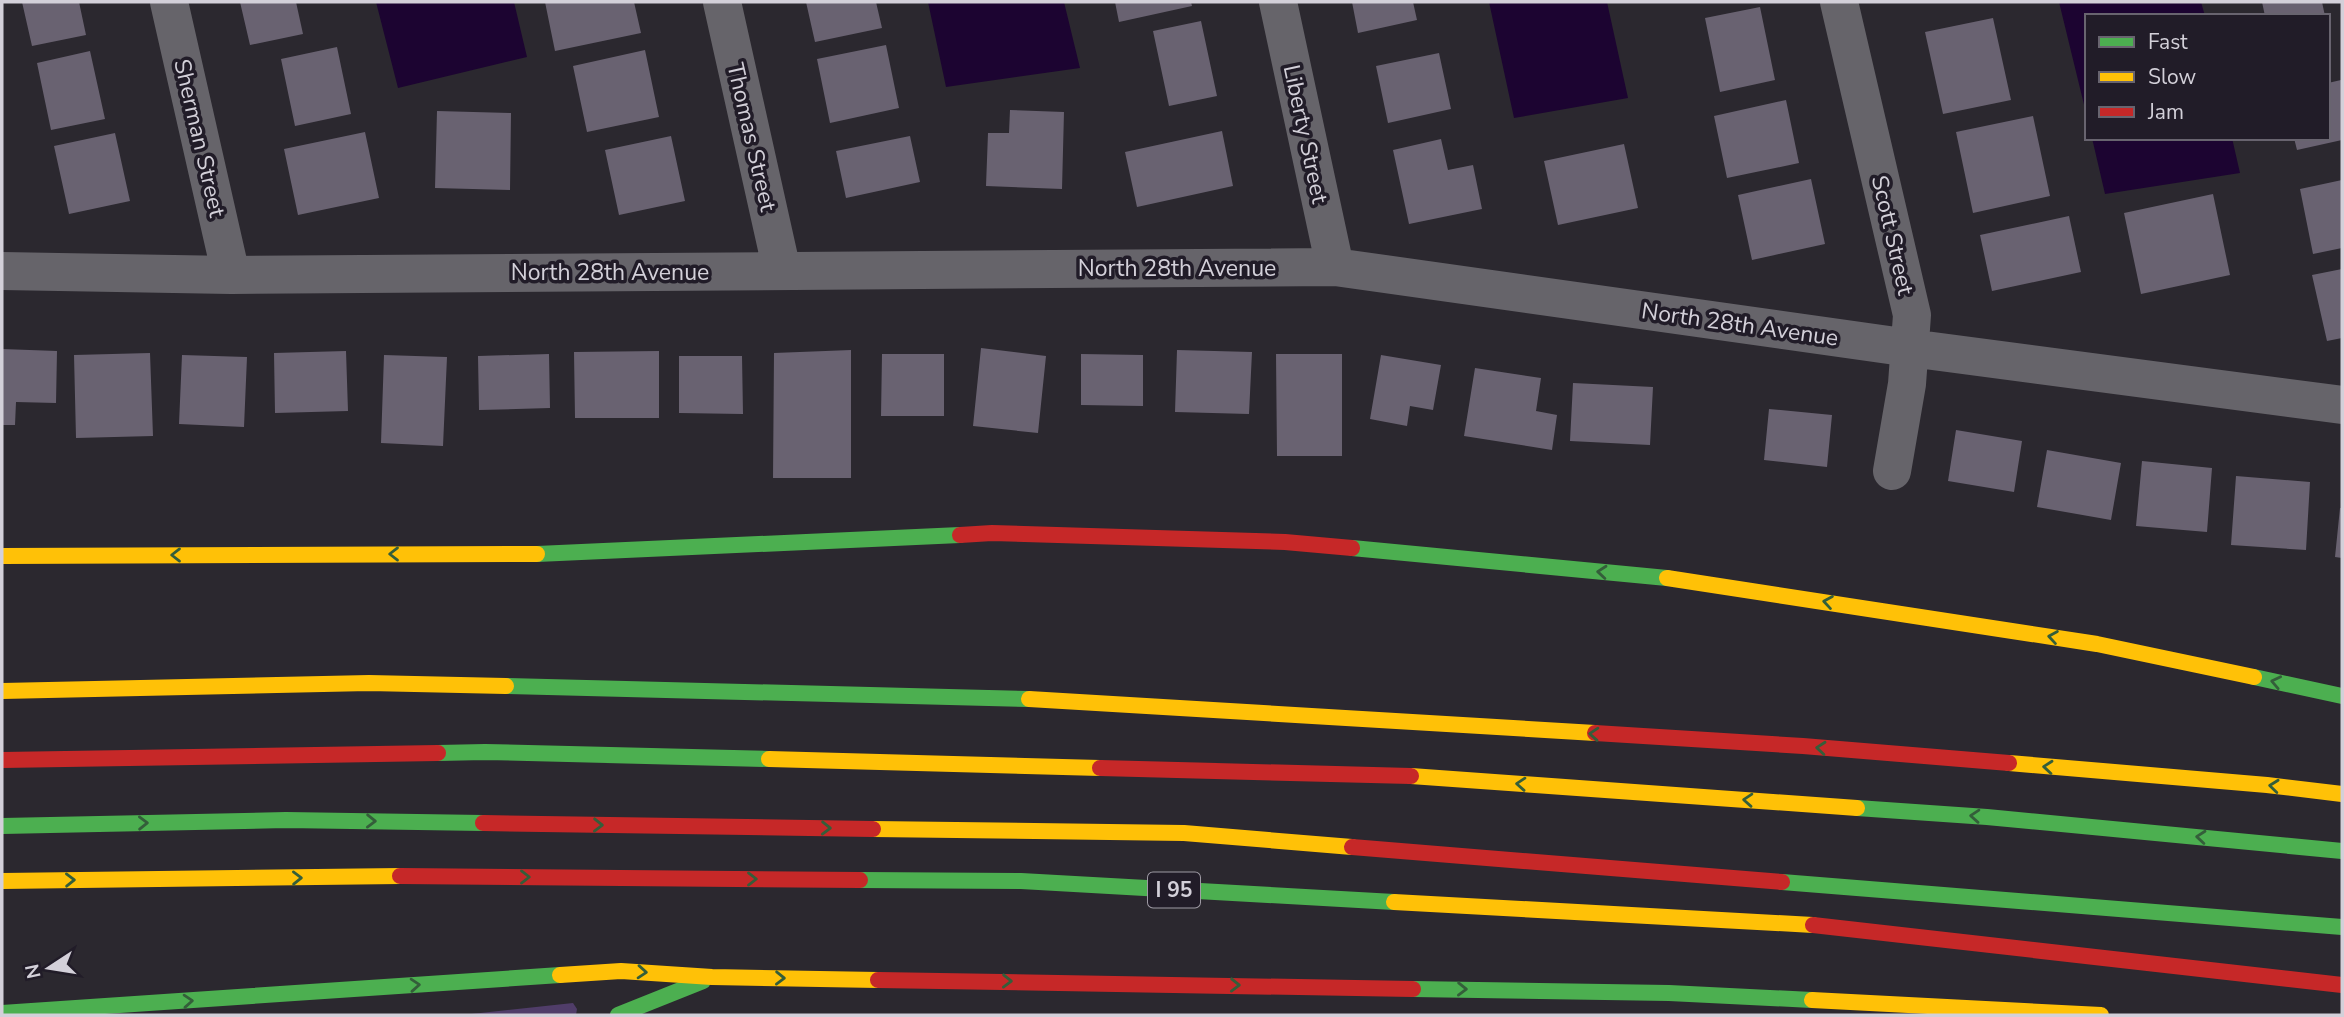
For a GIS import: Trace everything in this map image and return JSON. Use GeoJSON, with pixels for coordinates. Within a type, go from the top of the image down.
{"type":"FeatureCollection","features":[{"type":"Feature","properties":{"kind":"highway"},"geometry":{"type":"LineString","coordinates":[[2,555],[540,554],[992,533],[1285,542],[1684,580],[2097,643],[2342,696]]}},
{"type":"Feature","properties":{"kind":"highway"},"geometry":{"type":"LineString","coordinates":[[2,691],[369,683],[1026,699],[1803,746],[2342,793]]}},
{"type":"Feature","properties":{"kind":"highway"},"geometry":{"type":"LineString","coordinates":[[2,760],[485,752],[1410,776],[1987,817],[2342,850]]}},
{"type":"Feature","properties":{"kind":"highway"},"geometry":{"type":"LineString","coordinates":[[2,826],[286,820],[1184,833],[2342,927]]}},
{"type":"Feature","properties":{"kind":"highway","name":"I 95"},"geometry":{"type":"LineString","coordinates":[[2,881],[395,876],[1021,881],[1801,924],[2342,985]]}},
{"type":"Feature","properties":{"kind":"highway"},"geometry":{"type":"LineString","coordinates":[[2,1013],[66,1012],[621,971],[712,977],[1669,993],[2101,1015]]}},
{"type":"Feature","properties":{"kind":"highway"},"geometry":{"type":"LineString","coordinates":[[618,1015],[712,977]]}},
{"type":"Feature","properties":{"kind":"street","name":"Sherman Street"},"geometry":{"type":"LineString","coordinates":[[169,2],[231,275]]}},
{"type":"Feature","properties":{"kind":"street","name":"Thomas Street"},"geometry":{"type":"LineString","coordinates":[[722,2],[782,271]]}},
{"type":"Feature","properties":{"kind":"street","name":"Liberty Street"},"geometry":{"type":"LineString","coordinates":[[1278,2],[1335,267]]}},
{"type":"Feature","properties":{"kind":"street","name":"Scott Street"},"geometry":{"type":"LineString","coordinates":[[1839,2],[1912,316],[1907,384],[1892,471]]}},
{"type":"Feature","properties":{"kind":"street","name":"North 28th Avenue"},"geometry":{"type":"LineString","coordinates":[[2,271],[231,275],[1335,267],[1910,348],[2342,405]]}},
{"type":"Feature","properties":{"kind":"shaded area"},"geometry":{"type":"Polygon","coordinates":[[[376,2],[514,2],[527,57],[398,88],[376,2]]]}},
{"type":"Feature","properties":{"kind":"shaded area"},"geometry":{"type":"Polygon","coordinates":[[[928,2],[1064,2],[1080,68],[946,87],[928,2]]]}},
{"type":"Feature","properties":{"kind":"shaded area"},"geometry":{"type":"Polygon","coordinates":[[[1489,2],[1607,2],[1628,98],[1514,118],[1489,2]]]}},
{"type":"Feature","properties":{"kind":"shaded area"},"geometry":{"type":"Polygon","coordinates":[[[2059,2],[2201,2],[2204,14],[2085,14],[2085,109],[2059,2]]]}},
{"type":"Feature","properties":{"kind":"shaded area"},"geometry":{"type":"Polygon","coordinates":[[[2092,140],[2232,140],[2240,173],[2105,194],[2092,140]]]}},
{"type":"Feature","properties":{"kind":"shaded area"},"geometry":{"type":"Polygon","coordinates":[[[573,1003],[577,1009],[576,1015],[462,1015],[573,1003]]]}},
{"type":"Feature","properties":{"kind":"building"},"geometry":{"type":"Polygon","coordinates":[[[22,2],[79,2],[86,35],[32,46],[22,2]]]}},
{"type":"Feature","properties":{"kind":"building"},"geometry":{"type":"Polygon","coordinates":[[[240,2],[296,2],[303,34],[250,45],[240,2]]]}},
{"type":"Feature","properties":{"kind":"building"},"geometry":{"type":"Polygon","coordinates":[[[545,2],[634,2],[641,33],[555,51],[545,2]]]}},
{"type":"Feature","properties":{"kind":"building"},"geometry":{"type":"Polygon","coordinates":[[[806,2],[876,2],[882,28],[815,42],[806,2]]]}},
{"type":"Feature","properties":{"kind":"building"},"geometry":{"type":"Polygon","coordinates":[[[1115,2],[1191,2],[1192,6],[1119,22],[1115,2]]]}},
{"type":"Feature","properties":{"kind":"building"},"geometry":{"type":"Polygon","coordinates":[[[1352,2],[1413,2],[1417,20],[1358,33],[1352,2]]]}},
{"type":"Feature","properties":{"kind":"building"},"geometry":{"type":"Polygon","coordinates":[[[2262,2],[2322,2],[2325,14],[2265,14],[2262,2]]]}},
{"type":"Feature","properties":{"kind":"building"},"geometry":{"type":"Polygon","coordinates":[[[1760,7],[1775,80],[1720,92],[1705,18],[1760,7]]]}},
{"type":"Feature","properties":{"kind":"building"},"geometry":{"type":"Polygon","coordinates":[[[1993,18],[2011,100],[1943,114],[1925,32],[1993,18]]]}},
{"type":"Feature","properties":{"kind":"building"},"geometry":{"type":"Polygon","coordinates":[[[1201,21],[1217,96],[1169,106],[1153,31],[1201,21]]]}},
{"type":"Feature","properties":{"kind":"building"},"geometry":{"type":"Polygon","coordinates":[[[886,45],[899,108],[830,123],[817,59],[886,45]]]}},
{"type":"Feature","properties":{"kind":"building"},"geometry":{"type":"Polygon","coordinates":[[[337,47],[351,114],[295,126],[281,59],[337,47]]]}},
{"type":"Feature","properties":{"kind":"building"},"geometry":{"type":"Polygon","coordinates":[[[645,50],[659,117],[587,132],[573,66],[645,50]]]}},
{"type":"Feature","properties":{"kind":"building"},"geometry":{"type":"Polygon","coordinates":[[[90,51],[105,119],[51,130],[37,63],[90,51]]]}},
{"type":"Feature","properties":{"kind":"building"},"geometry":{"type":"Polygon","coordinates":[[[1439,53],[1451,109],[1388,123],[1376,66],[1439,53]]]}},
{"type":"Feature","properties":{"kind":"building"},"geometry":{"type":"Polygon","coordinates":[[[2341,80],[2342,140],[2297,150],[2294,140],[2330,140],[2330,83],[2341,80]]]}},
{"type":"Feature","properties":{"kind":"building"},"geometry":{"type":"Polygon","coordinates":[[[1786,100],[1799,163],[1727,178],[1714,116],[1786,100]]]}},
{"type":"Feature","properties":{"kind":"building"},"geometry":{"type":"Polygon","coordinates":[[[1010,110],[1064,112],[1062,189],[986,186],[988,133],[1009,133],[1010,110]]]}},
{"type":"Feature","properties":{"kind":"building"},"geometry":{"type":"Polygon","coordinates":[[[437,111],[511,113],[510,190],[435,188],[437,111]]]}},
{"type":"Feature","properties":{"kind":"building"},"geometry":{"type":"Polygon","coordinates":[[[2033,116],[2050,196],[1973,213],[1956,132],[2033,116]]]}},
{"type":"Feature","properties":{"kind":"building"},"geometry":{"type":"Polygon","coordinates":[[[1222,131],[1233,186],[1137,207],[1125,152],[1222,131]]]}},
{"type":"Feature","properties":{"kind":"building"},"geometry":{"type":"Polygon","coordinates":[[[365,132],[379,198],[298,215],[284,149],[365,132]]]}},
{"type":"Feature","properties":{"kind":"building"},"geometry":{"type":"Polygon","coordinates":[[[115,133],[130,201],[69,214],[54,146],[115,133]]]}},
{"type":"Feature","properties":{"kind":"building"},"geometry":{"type":"Polygon","coordinates":[[[671,136],[685,201],[619,215],[605,150],[671,136]]]}},
{"type":"Feature","properties":{"kind":"building"},"geometry":{"type":"Polygon","coordinates":[[[910,136],[920,182],[846,198],[836,151],[910,136]]]}},
{"type":"Feature","properties":{"kind":"building"},"geometry":{"type":"Polygon","coordinates":[[[1441,139],[1448,170],[1473,165],[1482,209],[1409,224],[1393,150],[1441,139]]]}},
{"type":"Feature","properties":{"kind":"building"},"geometry":{"type":"Polygon","coordinates":[[[1624,144],[1638,208],[1558,225],[1544,161],[1624,144]]]}},
{"type":"Feature","properties":{"kind":"building"},"geometry":{"type":"Polygon","coordinates":[[[1811,179],[1825,244],[1752,260],[1738,195],[1811,179]]]}},
{"type":"Feature","properties":{"kind":"building"},"geometry":{"type":"Polygon","coordinates":[[[2342,180],[2342,248],[2313,254],[2300,189],[2342,180]]]}},
{"type":"Feature","properties":{"kind":"building"},"geometry":{"type":"Polygon","coordinates":[[[2213,194],[2230,275],[2141,294],[2124,213],[2213,194]]]}},
{"type":"Feature","properties":{"kind":"building"},"geometry":{"type":"Polygon","coordinates":[[[2069,216],[2081,272],[1992,291],[1980,235],[2069,216]]]}},
{"type":"Feature","properties":{"kind":"building"},"geometry":{"type":"Polygon","coordinates":[[[2342,269],[2342,338],[2327,341],[2312,275],[2342,269]]]}},
{"type":"Feature","properties":{"kind":"building"},"geometry":{"type":"Polygon","coordinates":[[[981,348],[1046,356],[1038,433],[973,426],[981,348]]]}},
{"type":"Feature","properties":{"kind":"building"},"geometry":{"type":"Polygon","coordinates":[[[2,349],[57,351],[56,403],[16,402],[15,425],[2,425],[2,349]]]}},
{"type":"Feature","properties":{"kind":"building"},"geometry":{"type":"Polygon","coordinates":[[[851,350],[851,478],[773,478],[774,353],[851,350]]]}},
{"type":"Feature","properties":{"kind":"building"},"geometry":{"type":"Polygon","coordinates":[[[1177,350],[1252,352],[1249,414],[1175,412],[1177,350]]]}},
{"type":"Feature","properties":{"kind":"building"},"geometry":{"type":"Polygon","coordinates":[[[346,351],[348,411],[275,413],[274,353],[346,351]]]}},
{"type":"Feature","properties":{"kind":"building"},"geometry":{"type":"Polygon","coordinates":[[[659,351],[659,418],[575,418],[574,352],[659,351]]]}},
{"type":"Feature","properties":{"kind":"building"},"geometry":{"type":"Polygon","coordinates":[[[150,353],[153,436],[76,438],[74,355],[150,353]]]}},
{"type":"Feature","properties":{"kind":"building"},"geometry":{"type":"Polygon","coordinates":[[[549,354],[550,408],[479,410],[478,356],[549,354]]]}},
{"type":"Feature","properties":{"kind":"building"},"geometry":{"type":"Polygon","coordinates":[[[882,354],[944,354],[944,416],[881,416],[882,354]]]}},
{"type":"Feature","properties":{"kind":"building"},"geometry":{"type":"Polygon","coordinates":[[[1081,354],[1143,355],[1143,406],[1081,405],[1081,354]]]}},
{"type":"Feature","properties":{"kind":"building"},"geometry":{"type":"Polygon","coordinates":[[[1276,354],[1342,354],[1342,456],[1277,456],[1276,354]]]}},
{"type":"Feature","properties":{"kind":"building"},"geometry":{"type":"Polygon","coordinates":[[[182,355],[247,357],[244,427],[179,424],[182,355]]]}},
{"type":"Feature","properties":{"kind":"building"},"geometry":{"type":"Polygon","coordinates":[[[384,355],[447,357],[443,446],[381,443],[384,355]]]}},
{"type":"Feature","properties":{"kind":"building"},"geometry":{"type":"Polygon","coordinates":[[[1381,355],[1441,365],[1433,410],[1410,406],[1407,426],[1370,419],[1381,355]]]}},
{"type":"Feature","properties":{"kind":"building"},"geometry":{"type":"Polygon","coordinates":[[[679,356],[742,356],[743,414],[679,413],[679,356]]]}},
{"type":"Feature","properties":{"kind":"building"},"geometry":{"type":"Polygon","coordinates":[[[1475,368],[1541,378],[1536,411],[1557,415],[1552,450],[1464,436],[1475,368]]]}},
{"type":"Feature","properties":{"kind":"building"},"geometry":{"type":"Polygon","coordinates":[[[1573,383],[1653,387],[1650,445],[1570,441],[1573,383]]]}},
{"type":"Feature","properties":{"kind":"building"},"geometry":{"type":"Polygon","coordinates":[[[1769,409],[1832,415],[1827,467],[1764,460],[1769,409]]]}},
{"type":"Feature","properties":{"kind":"building"},"geometry":{"type":"Polygon","coordinates":[[[1956,430],[2022,441],[2014,492],[1948,481],[1956,430]]]}},
{"type":"Feature","properties":{"kind":"building"},"geometry":{"type":"Polygon","coordinates":[[[2047,450],[2121,463],[2111,520],[2037,507],[2047,450]]]}},
{"type":"Feature","properties":{"kind":"building"},"geometry":{"type":"Polygon","coordinates":[[[2142,461],[2212,468],[2207,532],[2136,526],[2142,461]]]}},
{"type":"Feature","properties":{"kind":"building"},"geometry":{"type":"Polygon","coordinates":[[[2236,476],[2310,482],[2306,550],[2231,545],[2236,476]]]}},
{"type":"Feature","properties":{"kind":"building"},"geometry":{"type":"Polygon","coordinates":[[[2342,508],[2342,558],[2335,557],[2342,508]]]}},
{"type":"Feature","properties":{"kind":"traffic: fast"},"geometry":{"type":"LineString","coordinates":[[537,554],[960,535]]}},
{"type":"Feature","properties":{"kind":"traffic: fast"},"geometry":{"type":"LineString","coordinates":[[1352,548],[1667,578]]}},
{"type":"Feature","properties":{"kind":"traffic: fast"},"geometry":{"type":"LineString","coordinates":[[2254,677],[2342,696]]}},
{"type":"Feature","properties":{"kind":"traffic: fast"},"geometry":{"type":"LineString","coordinates":[[506,686],[1029,699]]}},
{"type":"Feature","properties":{"kind":"traffic: fast"},"geometry":{"type":"LineString","coordinates":[[438,753],[769,759]]}},
{"type":"Feature","properties":{"kind":"traffic: fast"},"geometry":{"type":"LineString","coordinates":[[1857,808],[1987,817],[2342,851]]}},
{"type":"Feature","properties":{"kind":"traffic: fast"},"geometry":{"type":"LineString","coordinates":[[2,826],[286,820],[483,823]]}},
{"type":"Feature","properties":{"kind":"traffic: fast"},"geometry":{"type":"LineString","coordinates":[[860,880],[1021,881],[1394,902]]}},
{"type":"Feature","properties":{"kind":"traffic: fast"},"geometry":{"type":"LineString","coordinates":[[1782,882],[2342,927]]}},
{"type":"Feature","properties":{"kind":"traffic: fast"},"geometry":{"type":"LineString","coordinates":[[2,1013],[560,975]]}},
{"type":"Feature","properties":{"kind":"traffic: fast"},"geometry":{"type":"LineString","coordinates":[[618,1015],[703,981]]}},
{"type":"Feature","properties":{"kind":"traffic: fast"},"geometry":{"type":"LineString","coordinates":[[1413,989],[1669,993],[1812,1000]]}},
{"type":"Feature","properties":{"kind":"traffic: slow"},"geometry":{"type":"LineString","coordinates":[[2,556],[537,554]]}},
{"type":"Feature","properties":{"kind":"traffic: slow"},"geometry":{"type":"LineString","coordinates":[[1667,578],[2097,644],[2254,677]]}},
{"type":"Feature","properties":{"kind":"traffic: slow"},"geometry":{"type":"LineString","coordinates":[[2,691],[369,683],[506,686]]}},
{"type":"Feature","properties":{"kind":"traffic: slow"},"geometry":{"type":"LineString","coordinates":[[1029,699],[1595,733]]}},
{"type":"Feature","properties":{"kind":"traffic: slow"},"geometry":{"type":"LineString","coordinates":[[769,759],[1100,768]]}},
{"type":"Feature","properties":{"kind":"traffic: slow"},"geometry":{"type":"LineString","coordinates":[[2009,763],[2342,794]]}},
{"type":"Feature","properties":{"kind":"traffic: slow"},"geometry":{"type":"LineString","coordinates":[[1411,776],[1857,808]]}},
{"type":"Feature","properties":{"kind":"traffic: slow"},"geometry":{"type":"LineString","coordinates":[[873,829],[1184,833],[1352,847]]}},
{"type":"Feature","properties":{"kind":"traffic: slow"},"geometry":{"type":"LineString","coordinates":[[2,881],[400,876]]}},
{"type":"Feature","properties":{"kind":"traffic: slow"},"geometry":{"type":"LineString","coordinates":[[1394,902],[1813,925]]}},
{"type":"Feature","properties":{"kind":"traffic: slow"},"geometry":{"type":"LineString","coordinates":[[560,975],[621,971],[712,977],[878,980]]}},
{"type":"Feature","properties":{"kind":"traffic: slow"},"geometry":{"type":"LineString","coordinates":[[1812,1000],[2101,1015]]}},
{"type":"Feature","properties":{"kind":"traffic: jam"},"geometry":{"type":"LineString","coordinates":[[960,535],[992,533],[1285,542],[1352,548]]}},
{"type":"Feature","properties":{"kind":"traffic: jam"},"geometry":{"type":"LineString","coordinates":[[1595,733],[2009,763]]}},
{"type":"Feature","properties":{"kind":"traffic: jam"},"geometry":{"type":"LineString","coordinates":[[2,760],[438,753]]}},
{"type":"Feature","properties":{"kind":"traffic: jam"},"geometry":{"type":"LineString","coordinates":[[1100,768],[1411,776]]}},
{"type":"Feature","properties":{"kind":"traffic: jam"},"geometry":{"type":"LineString","coordinates":[[483,823],[873,829]]}},
{"type":"Feature","properties":{"kind":"traffic: jam"},"geometry":{"type":"LineString","coordinates":[[1352,847],[1782,882]]}},
{"type":"Feature","properties":{"kind":"traffic: jam"},"geometry":{"type":"LineString","coordinates":[[400,876],[860,880]]}},
{"type":"Feature","properties":{"kind":"traffic: jam"},"geometry":{"type":"LineString","coordinates":[[1813,925],[2342,985]]}},
{"type":"Feature","properties":{"kind":"traffic: jam"},"geometry":{"type":"LineString","coordinates":[[878,980],[1413,989]]}}]}
